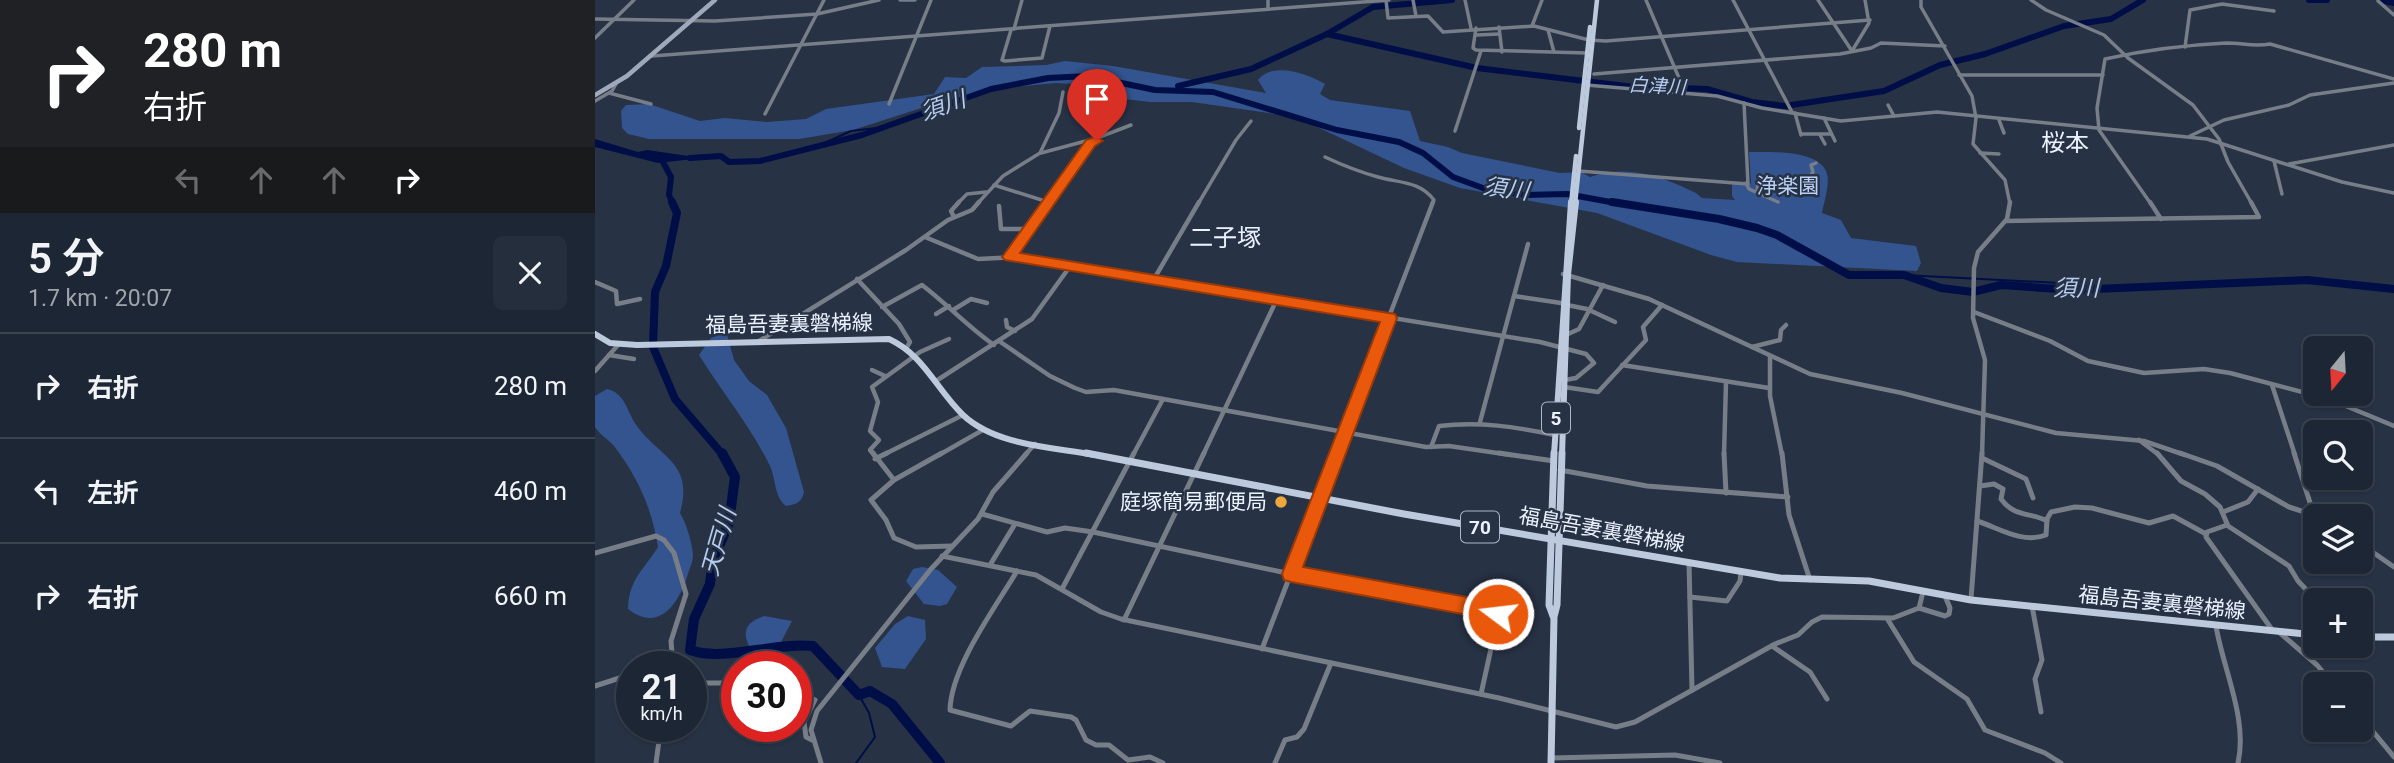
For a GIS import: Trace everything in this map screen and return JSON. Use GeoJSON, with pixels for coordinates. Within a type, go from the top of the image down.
{"type":"FeatureCollection","features":[{"type":"Feature","properties":{"kind":"main road","name":"5"},"geometry":{"type":"LineString","coordinates":[[1551,761],[1555,435],[1565,275],[1586,85],[1590,74],[1595,0]]}},
{"type":"Feature","properties":{"kind":"main road","name":"5"},"geometry":{"type":"LineString","coordinates":[[1590,74],[1587,53],[1591,40]]}},
{"type":"Feature","properties":{"kind":"main road","name":"5"},"geometry":{"type":"LineString","coordinates":[[1575,186],[1579,171],[1586,85]]}},
{"type":"Feature","properties":{"kind":"main road","name":"5"},"geometry":{"type":"LineString","coordinates":[[1554,539],[1560,470],[1564,304]]}},
{"type":"Feature","properties":{"kind":"main road","name":"福島吾妻裏磐梯線"},"geometry":{"type":"LineString","coordinates":[[595,334],[618,345],[889,339],[907,346],[961,416],[981,431],[1035,444],[1320,499],[1741,572],[1810,580],[1869,581],[1971,600],[2303,634]]}},
{"type":"Feature","properties":{"kind":"main road"},"geometry":{"type":"LineString","coordinates":[[2373,636],[2394,637]]}},
{"type":"Feature","properties":{"kind":"street"},"geometry":{"type":"LineString","coordinates":[[595,38],[634,0]]}},
{"type":"Feature","properties":{"kind":"street"},"geometry":{"type":"LineString","coordinates":[[595,95],[616,84],[652,56],[715,0]]}},
{"type":"Feature","properties":{"kind":"street"},"geometry":{"type":"LineString","coordinates":[[765,114],[824,0]]}},
{"type":"Feature","properties":{"kind":"street"},"geometry":{"type":"LineString","coordinates":[[595,19],[692,21],[817,14],[879,0]]}},
{"type":"Feature","properties":{"kind":"street"},"geometry":{"type":"LineString","coordinates":[[900,0],[915,0]]}},
{"type":"Feature","properties":{"kind":"street"},"geometry":{"type":"LineString","coordinates":[[889,104],[931,0]]}},
{"type":"Feature","properties":{"kind":"street"},"geometry":{"type":"LineString","coordinates":[[1022,0],[1005,61],[1042,58],[1050,26]]}},
{"type":"Feature","properties":{"kind":"street"},"geometry":{"type":"LineString","coordinates":[[1268,0],[1268,9]]}},
{"type":"Feature","properties":{"kind":"street"},"geometry":{"type":"LineString","coordinates":[[652,56],[1387,0],[1388,18],[1429,16],[1433,24],[1443,32],[1532,26],[1591,40],[1870,20]]}},
{"type":"Feature","properties":{"kind":"street"},"geometry":{"type":"LineString","coordinates":[[1413,0],[1416,16]]}},
{"type":"Feature","properties":{"kind":"street"},"geometry":{"type":"LineString","coordinates":[[1465,0],[1476,35],[1473,48],[1501,52],[1587,53]]}},
{"type":"Feature","properties":{"kind":"street"},"geometry":{"type":"LineString","coordinates":[[1532,26],[1542,0]]}},
{"type":"Feature","properties":{"kind":"street"},"geometry":{"type":"LineString","coordinates":[[1646,0],[1679,78]]}},
{"type":"Feature","properties":{"kind":"street"},"geometry":{"type":"LineString","coordinates":[[1733,0],[1793,113],[1802,136],[1831,134]]}},
{"type":"Feature","properties":{"kind":"street"},"geometry":{"type":"LineString","coordinates":[[1818,0],[1852,51]]}},
{"type":"Feature","properties":{"kind":"street"},"geometry":{"type":"LineString","coordinates":[[1852,51],[1858,37],[1869,29],[1870,20],[1865,0]]}},
{"type":"Feature","properties":{"kind":"street"},"geometry":{"type":"LineString","coordinates":[[1921,0],[1921,7],[1972,96],[1976,118],[1972,142],[2009,189],[2011,210],[1999,233],[1980,249],[1975,268],[1974,327],[1985,358],[1982,458],[1971,600]]}},
{"type":"Feature","properties":{"kind":"street"},"geometry":{"type":"LineString","coordinates":[[2006,221],[2259,217],[2210,126],[2193,105],[2126,56],[2103,35],[2046,10],[2031,0]]}},
{"type":"Feature","properties":{"kind":"street"},"geometry":{"type":"LineString","coordinates":[[2378,1],[2394,15]]}},
{"type":"Feature","properties":{"kind":"street"},"geometry":{"type":"LineString","coordinates":[[2185,47],[2190,10],[2211,4],[2230,3],[2274,11]]}},
{"type":"Feature","properties":{"kind":"street"},"geometry":{"type":"LineString","coordinates":[[1499,27],[1501,52]]}},
{"type":"Feature","properties":{"kind":"street"},"geometry":{"type":"LineString","coordinates":[[1547,29],[1554,52]]}},
{"type":"Feature","properties":{"kind":"street"},"geometry":{"type":"LineString","coordinates":[[1476,35],[1499,34]]}},
{"type":"Feature","properties":{"kind":"street"},"geometry":{"type":"LineString","coordinates":[[1590,74],[1852,51],[1881,43],[1945,46]]}},
{"type":"Feature","properties":{"kind":"street"},"geometry":{"type":"LineString","coordinates":[[2161,220],[2099,129],[2097,108],[2105,59],[2147,50],[2270,44],[2394,81]]}},
{"type":"Feature","properties":{"kind":"street"},"geometry":{"type":"LineString","coordinates":[[1455,131],[1481,51]]}},
{"type":"Feature","properties":{"kind":"street"},"geometry":{"type":"LineString","coordinates":[[1959,75],[2103,75]]}},
{"type":"Feature","properties":{"kind":"street"},"geometry":{"type":"LineString","coordinates":[[2188,137],[2233,117],[2289,105],[2316,93],[2394,81]]}},
{"type":"Feature","properties":{"kind":"street"},"geometry":{"type":"LineString","coordinates":[[595,101],[609,93],[616,84]]}},
{"type":"Feature","properties":{"kind":"street"},"geometry":{"type":"LineString","coordinates":[[1586,85],[1631,91],[1680,91],[1717,96],[1793,113],[1849,121],[1937,112],[1976,118],[2188,137],[2219,142],[2348,184],[2394,193]]}},
{"type":"Feature","properties":{"kind":"street"},"geometry":{"type":"LineString","coordinates":[[1040,153],[1059,113],[1063,92]]}},
{"type":"Feature","properties":{"kind":"street"},"geometry":{"type":"LineString","coordinates":[[609,93],[634,104],[651,104]]}},
{"type":"Feature","properties":{"kind":"street"},"geometry":{"type":"LineString","coordinates":[[1744,103],[1749,182],[1746,183]]}},
{"type":"Feature","properties":{"kind":"street"},"geometry":{"type":"LineString","coordinates":[[1888,105],[1894,116]]}},
{"type":"Feature","properties":{"kind":"street"},"geometry":{"type":"LineString","coordinates":[[1820,110],[1835,141]]}},
{"type":"Feature","properties":{"kind":"street"},"geometry":{"type":"LineString","coordinates":[[1999,120],[2004,132]]}},
{"type":"Feature","properties":{"kind":"street"},"geometry":{"type":"LineString","coordinates":[[1154,279],[1236,139],[1251,121]]}},
{"type":"Feature","properties":{"kind":"street"},"geometry":{"type":"LineString","coordinates":[[759,342],[954,217],[970,211],[1006,174],[1040,153],[1065,145],[1090,143],[1131,125]]}},
{"type":"Feature","properties":{"kind":"street"},"geometry":{"type":"LineString","coordinates":[[1820,135],[1825,144]]}},
{"type":"Feature","properties":{"kind":"street"},"geometry":{"type":"LineString","coordinates":[[1010,257],[1090,143]]}},
{"type":"Feature","properties":{"kind":"street"},"geometry":{"type":"LineString","coordinates":[[2288,165],[2361,149],[2394,145]]}},
{"type":"Feature","properties":{"kind":"street"},"geometry":{"type":"LineString","coordinates":[[1980,153],[1999,154]]}},
{"type":"Feature","properties":{"kind":"street"},"geometry":{"type":"LineString","coordinates":[[1262,649],[1434,198],[1407,181],[1381,178],[1325,157]]}},
{"type":"Feature","properties":{"kind":"street"},"geometry":{"type":"LineString","coordinates":[[2274,160],[2281,194]]}},
{"type":"Feature","properties":{"kind":"street"},"geometry":{"type":"LineString","coordinates":[[1768,196],[1777,184],[1810,176],[1813,172],[1811,165],[1816,163]]}},
{"type":"Feature","properties":{"kind":"street"},"geometry":{"type":"LineString","coordinates":[[1579,171],[1746,183]]}},
{"type":"Feature","properties":{"kind":"street"},"geometry":{"type":"LineString","coordinates":[[1757,191],[1759,179]]}},
{"type":"Feature","properties":{"kind":"street"},"geometry":{"type":"LineString","coordinates":[[1746,183],[1749,188],[1778,202]]}},
{"type":"Feature","properties":{"kind":"street"},"geometry":{"type":"LineString","coordinates":[[994,185],[1048,202]]}},
{"type":"Feature","properties":{"kind":"street"},"geometry":{"type":"LineString","coordinates":[[954,217],[951,211],[967,194],[987,192]]}},
{"type":"Feature","properties":{"kind":"street"},"geometry":{"type":"LineString","coordinates":[[999,206],[1001,229],[1028,229]]}},
{"type":"Feature","properties":{"kind":"street"},"geometry":{"type":"LineString","coordinates":[[925,237],[978,258],[1010,257],[1071,265],[1562,346],[1586,354],[1594,364],[1563,383]]}},
{"type":"Feature","properties":{"kind":"street"},"geometry":{"type":"LineString","coordinates":[[1480,422],[1528,244]]}},
{"type":"Feature","properties":{"kind":"street"},"geometry":{"type":"LineString","coordinates":[[935,382],[970,363],[1039,312],[1071,265]]}},
{"type":"Feature","properties":{"kind":"street"},"geometry":{"type":"LineString","coordinates":[[1565,275],[1662,306],[1810,374],[1984,413],[2056,433],[2137,440],[2216,465],[2289,508],[2303,512]]}},
{"type":"Feature","properties":{"kind":"street"},"geometry":{"type":"LineString","coordinates":[[857,279],[898,324],[909,342],[907,346]]}},
{"type":"Feature","properties":{"kind":"street"},"geometry":{"type":"LineString","coordinates":[[595,282],[616,291],[617,304],[640,299]]}},
{"type":"Feature","properties":{"kind":"street"},"geometry":{"type":"LineString","coordinates":[[882,307],[920,285],[994,345]]}},
{"type":"Feature","properties":{"kind":"street"},"geometry":{"type":"LineString","coordinates":[[1565,335],[1575,332],[1603,285]]}},
{"type":"Feature","properties":{"kind":"street"},"geometry":{"type":"LineString","coordinates":[[1514,296],[1564,304],[1615,322]]}},
{"type":"Feature","properties":{"kind":"street"},"geometry":{"type":"LineString","coordinates":[[936,314],[971,299],[986,303]]}},
{"type":"Feature","properties":{"kind":"street"},"geometry":{"type":"LineString","coordinates":[[1124,620],[1277,299]]}},
{"type":"Feature","properties":{"kind":"street"},"geometry":{"type":"LineString","coordinates":[[1563,383],[1596,393],[1646,340],[1643,327],[1662,306]]}},
{"type":"Feature","properties":{"kind":"street"},"geometry":{"type":"LineString","coordinates":[[1974,312],[2050,341],[2097,364],[2144,373],[2217,370],[2347,405],[2394,426]]}},
{"type":"Feature","properties":{"kind":"street"},"geometry":{"type":"LineString","coordinates":[[1006,320],[1007,327],[1015,331]]}},
{"type":"Feature","properties":{"kind":"street"},"geometry":{"type":"LineString","coordinates":[[1752,347],[1780,340],[1781,330],[1786,325]]}},
{"type":"Feature","properties":{"kind":"street"},"geometry":{"type":"LineString","coordinates":[[894,480],[875,459],[870,448],[879,440],[870,430],[878,402],[872,387],[915,355],[949,339]]}},
{"type":"Feature","properties":{"kind":"street"},"geometry":{"type":"LineString","coordinates":[[999,341],[1050,376],[1081,390],[1114,390],[1431,447],[1450,446],[1554,461]]}},
{"type":"Feature","properties":{"kind":"street"},"geometry":{"type":"LineString","coordinates":[[595,371],[618,345]]}},
{"type":"Feature","properties":{"kind":"street"},"geometry":{"type":"LineString","coordinates":[[609,355],[633,359]]}},
{"type":"Feature","properties":{"kind":"street"},"geometry":{"type":"LineString","coordinates":[[1770,356],[1769,388],[1786,467],[1789,515],[1810,580]]}},
{"type":"Feature","properties":{"kind":"street"},"geometry":{"type":"LineString","coordinates":[[595,360],[605,360]]}},
{"type":"Feature","properties":{"kind":"street"},"geometry":{"type":"LineString","coordinates":[[1622,365],[1769,388]]}},
{"type":"Feature","properties":{"kind":"street"},"geometry":{"type":"LineString","coordinates":[[872,370],[887,374],[893,379]]}},
{"type":"Feature","properties":{"kind":"street"},"geometry":{"type":"LineString","coordinates":[[1726,382],[1723,433],[1726,493]]}},
{"type":"Feature","properties":{"kind":"street"},"geometry":{"type":"LineString","coordinates":[[2272,384],[2311,504]]}},
{"type":"Feature","properties":{"kind":"street"},"geometry":{"type":"LineString","coordinates":[[1062,589],[1163,399]]}},
{"type":"Feature","properties":{"kind":"street"},"geometry":{"type":"LineString","coordinates":[[875,459],[961,416]]}},
{"type":"Feature","properties":{"kind":"street"},"geometry":{"type":"LineString","coordinates":[[1431,447],[1439,426],[1480,422],[1555,435]]}},
{"type":"Feature","properties":{"kind":"street"},"geometry":{"type":"LineString","coordinates":[[952,546],[916,547],[891,535],[887,522],[871,500],[894,480],[981,431]]}},
{"type":"Feature","properties":{"kind":"street"},"geometry":{"type":"LineString","coordinates":[[2137,440],[2157,453],[2181,481],[2205,494],[2223,512],[2228,525],[2289,566],[2305,588]]}},
{"type":"Feature","properties":{"kind":"street"},"geometry":{"type":"LineString","coordinates":[[821,763],[813,740],[812,720],[829,695],[942,556],[982,514],[993,492],[1035,444]]}},
{"type":"Feature","properties":{"kind":"street"},"geometry":{"type":"LineString","coordinates":[[1982,458],[2026,479],[2033,498]]}},
{"type":"Feature","properties":{"kind":"street"},"geometry":{"type":"LineString","coordinates":[[1560,470],[1647,486],[1788,496]]}},
{"type":"Feature","properties":{"kind":"street"},"geometry":{"type":"LineString","coordinates":[[1980,486],[1998,486],[2003,489],[2001,499],[2005,506],[2022,512],[2026,517],[2040,517],[2047,521]]}},
{"type":"Feature","properties":{"kind":"street"},"geometry":{"type":"LineString","coordinates":[[2223,512],[2248,502],[2258,489]]}},
{"type":"Feature","properties":{"kind":"street"},"geometry":{"type":"LineString","coordinates":[[1977,521],[2018,536],[2039,539],[2046,535],[2048,514],[2054,510],[2082,507],[2149,523],[2173,516],[2206,534],[2277,632],[2322,672]]}},
{"type":"Feature","properties":{"kind":"street"},"geometry":{"type":"LineString","coordinates":[[982,514],[1047,532],[1065,528],[1093,532],[1291,574],[1496,612],[1498,617],[1481,694]]}},
{"type":"Feature","properties":{"kind":"street"},"geometry":{"type":"LineString","coordinates":[[990,565],[1015,524]]}},
{"type":"Feature","properties":{"kind":"street"},"geometry":{"type":"LineString","coordinates":[[2206,534],[2228,525]]}},
{"type":"Feature","properties":{"kind":"street"},"geometry":{"type":"LineString","coordinates":[[595,553],[656,536],[661,537],[677,555],[679,576],[686,594],[679,607],[680,615],[670,640],[670,651]]}},
{"type":"Feature","properties":{"kind":"street"},"geometry":{"type":"LineString","coordinates":[[2373,552],[2394,567]]}},
{"type":"Feature","properties":{"kind":"street"},"geometry":{"type":"LineString","coordinates":[[942,556],[1042,578],[1101,612],[1124,620],[1481,694],[1621,727],[1799,634],[1807,624],[1821,618],[1896,620],[1919,608],[1945,616],[1951,608],[1945,596]]}},
{"type":"Feature","properties":{"kind":"street"},"geometry":{"type":"LineString","coordinates":[[1689,563],[1692,691]]}},
{"type":"Feature","properties":{"kind":"street"},"geometry":{"type":"LineString","coordinates":[[1017,571],[962,669],[949,699],[950,709],[1011,726],[1030,711],[1072,717],[1076,720],[1082,736],[1090,743],[1107,744],[1128,760],[1150,757],[1163,763]]}},
{"type":"Feature","properties":{"kind":"street"},"geometry":{"type":"LineString","coordinates":[[1689,597],[1727,601],[1740,582],[1741,572]]}},
{"type":"Feature","properties":{"kind":"street"},"geometry":{"type":"LineString","coordinates":[[1919,608],[1923,592]]}},
{"type":"Feature","properties":{"kind":"street"},"geometry":{"type":"LineString","coordinates":[[2032,606],[2042,660],[2035,679],[2041,712]]}},
{"type":"Feature","properties":{"kind":"street"},"geometry":{"type":"LineString","coordinates":[[1888,620],[1905,651],[1925,672],[1971,703],[1985,730],[2045,752],[2061,763]]}},
{"type":"Feature","properties":{"kind":"street"},"geometry":{"type":"LineString","coordinates":[[2216,626],[2235,710],[2241,751],[2238,763]]}},
{"type":"Feature","properties":{"kind":"street"},"geometry":{"type":"LineString","coordinates":[[1772,646],[1810,672],[1827,699]]}},
{"type":"Feature","properties":{"kind":"street"},"geometry":{"type":"LineString","coordinates":[[1275,763],[1285,740],[1299,736],[1307,724],[1331,663]]}},
{"type":"Feature","properties":{"kind":"street"},"geometry":{"type":"LineString","coordinates":[[595,686],[616,679]]}},
{"type":"Feature","properties":{"kind":"street"},"geometry":{"type":"LineString","coordinates":[[2373,732],[2394,757]]}},
{"type":"Feature","properties":{"kind":"street"},"geometry":{"type":"LineString","coordinates":[[656,763],[659,742]]}},
{"type":"Feature","properties":{"kind":"street"},"geometry":{"type":"LineString","coordinates":[[1551,761],[1675,755],[1720,763]]}},
{"type":"Feature","properties":{"kind":"green space","name":"浄楽園"},"geometry":{"type":"Polygon","coordinates":[[[1065,61],[1113,66],[1266,93],[1258,80],[1264,74],[1291,71],[1325,84],[1320,94],[1330,100],[1410,111],[1420,141],[1462,153],[1560,173],[1581,172],[1590,177],[1618,172],[1645,174],[1683,187],[1702,198],[1735,200],[1732,196],[1732,184],[1751,183],[1749,152],[1780,152],[1805,156],[1823,166],[1827,174],[1822,213],[1841,220],[1851,238],[1916,246],[1921,263],[1917,271],[1737,262],[1597,213],[1460,188],[1404,168],[1311,124],[1283,115],[1192,102],[1150,102],[1099,96],[1087,87],[1073,84],[992,89],[853,130],[799,139],[649,139],[628,134],[622,128],[621,111],[626,105],[649,104],[700,121],[725,118],[767,122],[806,119],[826,109],[934,94],[945,77],[966,78],[982,67],[1046,65],[1065,61]]]}},
{"type":"Feature","properties":{"kind":"green space"},"geometry":{"type":"Polygon","coordinates":[[[726,331],[734,360],[749,381],[767,395],[786,428],[804,492],[796,504],[786,506],[782,502],[770,466],[745,423],[699,355],[711,338],[726,331]]]}},
{"type":"Feature","properties":{"kind":"green space"},"geometry":{"type":"Polygon","coordinates":[[[607,389],[622,399],[637,426],[673,463],[683,483],[680,513],[693,555],[678,597],[666,612],[658,617],[639,616],[628,609],[634,583],[658,547],[648,507],[637,482],[614,446],[595,427],[595,396],[607,389]]]}},
{"type":"Feature","properties":{"kind":"green space"},"geometry":{"type":"Polygon","coordinates":[[[922,567],[938,570],[957,587],[947,604],[924,604],[906,581],[913,569],[922,567]]]}},
{"type":"Feature","properties":{"kind":"green space"},"geometry":{"type":"Polygon","coordinates":[[[764,616],[792,621],[779,646],[769,651],[749,646],[746,631],[754,621],[764,616]]]}},
{"type":"Feature","properties":{"kind":"green space"},"geometry":{"type":"Polygon","coordinates":[[[908,616],[925,620],[926,639],[905,669],[882,667],[875,648],[895,624],[908,616]]]}},
{"type":"Feature","properties":{"kind":"shaded area"},"geometry":{"type":"Polygon","coordinates":[[[595,139],[638,152],[647,150],[702,158],[658,163],[595,147],[595,139]]]}},
{"type":"Feature","properties":{"kind":"waterway"},"geometry":{"type":"LineString","coordinates":[[1327,34],[1373,7],[1452,0]]}},
{"type":"Feature","properties":{"kind":"waterway","name":"白津川"},"geometry":{"type":"LineString","coordinates":[[1327,34],[1477,68],[1626,86],[1707,89],[1752,102],[1785,106],[1884,91],[1940,65],[1985,54],[2064,26],[2111,19],[2143,0]]}},
{"type":"Feature","properties":{"kind":"waterway","name":"白津川"},"geometry":{"type":"LineString","coordinates":[[2309,0],[2327,0]]}},
{"type":"Feature","properties":{"kind":"waterway","name":"白津川"},"geometry":{"type":"LineString","coordinates":[[2380,0],[2394,3]]}},
{"type":"Feature","properties":{"kind":"waterway","name":"白津川"},"geometry":{"type":"LineString","coordinates":[[1178,86],[1251,69],[1327,34]]}},
{"type":"Feature","properties":{"kind":"waterway","name":"須川"},"geometry":{"type":"LineString","coordinates":[[690,158],[721,156],[729,162],[760,161],[862,135],[991,89],[1048,78],[1088,76],[1155,90],[1213,92],[1337,130],[1399,142],[1423,153],[1453,177],[1491,191],[1525,195],[1567,194],[1621,204]]}},
{"type":"Feature","properties":{"kind":"waterway"},"geometry":{"type":"LineString","coordinates":[[820,145],[851,131],[885,127]]}},
{"type":"Feature","properties":{"kind":"waterway","name":"天戸川"},"geometry":{"type":"LineString","coordinates":[[662,160],[671,177],[669,195],[673,204]]}},
{"type":"Feature","properties":{"kind":"waterway","name":"天戸川"},"geometry":{"type":"LineString","coordinates":[[672,202],[677,213],[666,266],[655,292],[653,347],[675,399],[723,455]]}},
{"type":"Feature","properties":{"kind":"waterway","name":"須川"},"geometry":{"type":"LineString","coordinates":[[1612,202],[1719,219],[1757,228],[1777,235],[1849,275],[1904,275],[1941,288],[1973,292],[2001,285],[2072,290],[2307,280],[2394,289]]}},
{"type":"Feature","properties":{"kind":"waterway"},"geometry":{"type":"LineString","coordinates":[[1904,275],[2060,283]]}},
{"type":"Feature","properties":{"kind":"waterway","name":"天戸川"},"geometry":{"type":"LineString","coordinates":[[722,453],[735,477],[729,523],[713,560],[710,584],[694,619],[690,650],[717,654],[813,646],[859,695],[870,691],[892,704],[940,763]]}},
{"type":"Feature","properties":{"kind":"waterway"},"geometry":{"type":"LineString","coordinates":[[856,763],[875,737],[869,713],[859,695]]}},
{"type":"Feature","properties":{"kind":"place","name":"庭塚簡易郵便局"},"geometry":{"type":"Point","coordinates":[1281,502]}},
{"type":"Feature","properties":{"kind":"district","name":"桜本"},"geometry":{"type":"Point","coordinates":[2065,143]}},
{"type":"Feature","properties":{"kind":"district","name":"二子塚"},"geometry":{"type":"Point","coordinates":[1225,238]}},
{"type":"Feature","properties":{"kind":"route"},"geometry":{"type":"LineString","coordinates":[[1097,141],[1090,143],[1010,257],[1389,318],[1291,574],[1370,586],[1498,614]]}}]}
